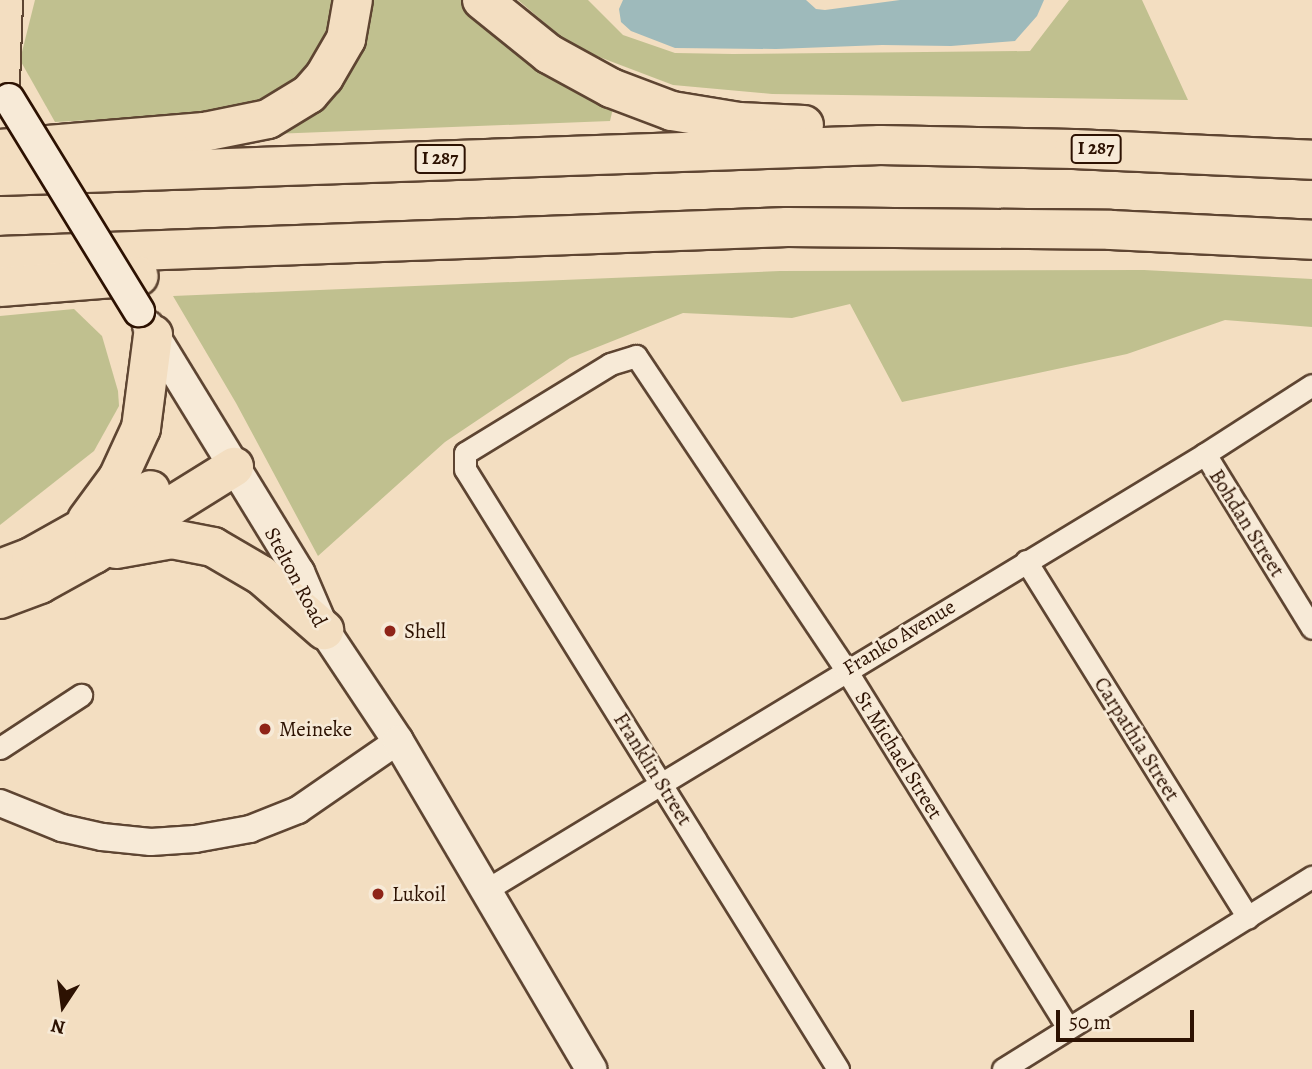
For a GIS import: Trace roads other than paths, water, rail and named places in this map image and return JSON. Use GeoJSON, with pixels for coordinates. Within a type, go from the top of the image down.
{"type":"FeatureCollection","features":[{"type":"Feature","properties":{"kind":"highway"},"geometry":{"type":"LineString","coordinates":[[3,89],[4,0]]}},
{"type":"Feature","properties":{"kind":"highway"},"geometry":{"type":"LineString","coordinates":[[0,149],[204,132],[268,119],[309,94],[324,77],[346,39],[353,0]]}},
{"type":"Feature","properties":{"kind":"highway"},"geometry":{"type":"LineString","coordinates":[[482,0],[549,54],[611,88],[672,111],[739,122],[809,125],[880,145]]}},
{"type":"Feature","properties":{"kind":"highway","name":"I 287"},"geometry":{"type":"LineString","coordinates":[[0,176],[880,145],[1074,149],[1312,160]]}},
{"type":"Feature","properties":{"kind":"highway"},"geometry":{"type":"LineString","coordinates":[[0,256],[662,230],[863,226],[1111,230],[1312,240]]}},
{"type":"Feature","properties":{"kind":"highway"},"geometry":{"type":"LineString","coordinates":[[0,287],[222,269],[248,247]]}},
{"type":"Feature","properties":{"kind":"highway"},"geometry":{"type":"LineString","coordinates":[[87,541],[101,504],[131,454],[141,428],[146,323]]}},
{"type":"Feature","properties":{"kind":"highway"},"geometry":{"type":"LineString","coordinates":[[0,599],[40,584],[87,541],[228,458]]}},
{"type":"Feature","properties":{"kind":"highway"},"geometry":{"type":"LineString","coordinates":[[0,569],[87,541],[172,539],[214,547],[261,575],[324,630]]}},
{"type":"Feature","properties":{"kind":"main road","name":"Stelton Road"},"geometry":{"type":"LineString","coordinates":[[3,89],[299,572],[324,630],[398,741],[591,1069]]}},
{"type":"Feature","properties":{"kind":"street","name":"St Michael Street"},"geometry":{"type":"LineString","coordinates":[[465,469],[465,453],[610,364],[636,356],[845,670],[1068,1028]]}},
{"type":"Feature","properties":{"kind":"street","name":"Franko Avenue"},"geometry":{"type":"LineString","coordinates":[[486,890],[661,781],[1205,454],[1312,385]]}},
{"type":"Feature","properties":{"kind":"street","name":"Bohdan Street"},"geometry":{"type":"LineString","coordinates":[[1205,454],[1312,628]]}},
{"type":"Feature","properties":{"kind":"street","name":"Franklin Street"},"geometry":{"type":"LineString","coordinates":[[465,469],[838,1069]]}},
{"type":"Feature","properties":{"kind":"street","name":"Carpathia Street"},"geometry":{"type":"LineString","coordinates":[[1026,561],[1248,917]]}},
{"type":"Feature","properties":{"kind":"street"},"geometry":{"type":"LineString","coordinates":[[0,748],[81,695]]}},
{"type":"Feature","properties":{"kind":"street"},"geometry":{"type":"LineString","coordinates":[[0,803],[62,828],[102,837],[150,842],[195,839],[250,829],[298,810],[398,741]]}},
{"type":"Feature","properties":{"kind":"street"},"geometry":{"type":"LineString","coordinates":[[1003,1069],[1312,877]]}},
{"type":"Feature","properties":{"kind":"water"},"geometry":{"type":"Polygon","coordinates":[[[623,0],[806,0],[816,9],[825,10],[900,0],[1044,0],[1037,16],[1015,41],[951,46],[882,45],[776,49],[675,48],[631,31],[621,22],[619,9],[623,0]]]}},
{"type":"Feature","properties":{"kind":"place","name":"Shell"},"geometry":{"type":"Point","coordinates":[390,631]}},
{"type":"Feature","properties":{"kind":"place","name":"Meineke"},"geometry":{"type":"Point","coordinates":[265,729]}},
{"type":"Feature","properties":{"kind":"place","name":"Lukoil"},"geometry":{"type":"Point","coordinates":[378,894]}}]}
